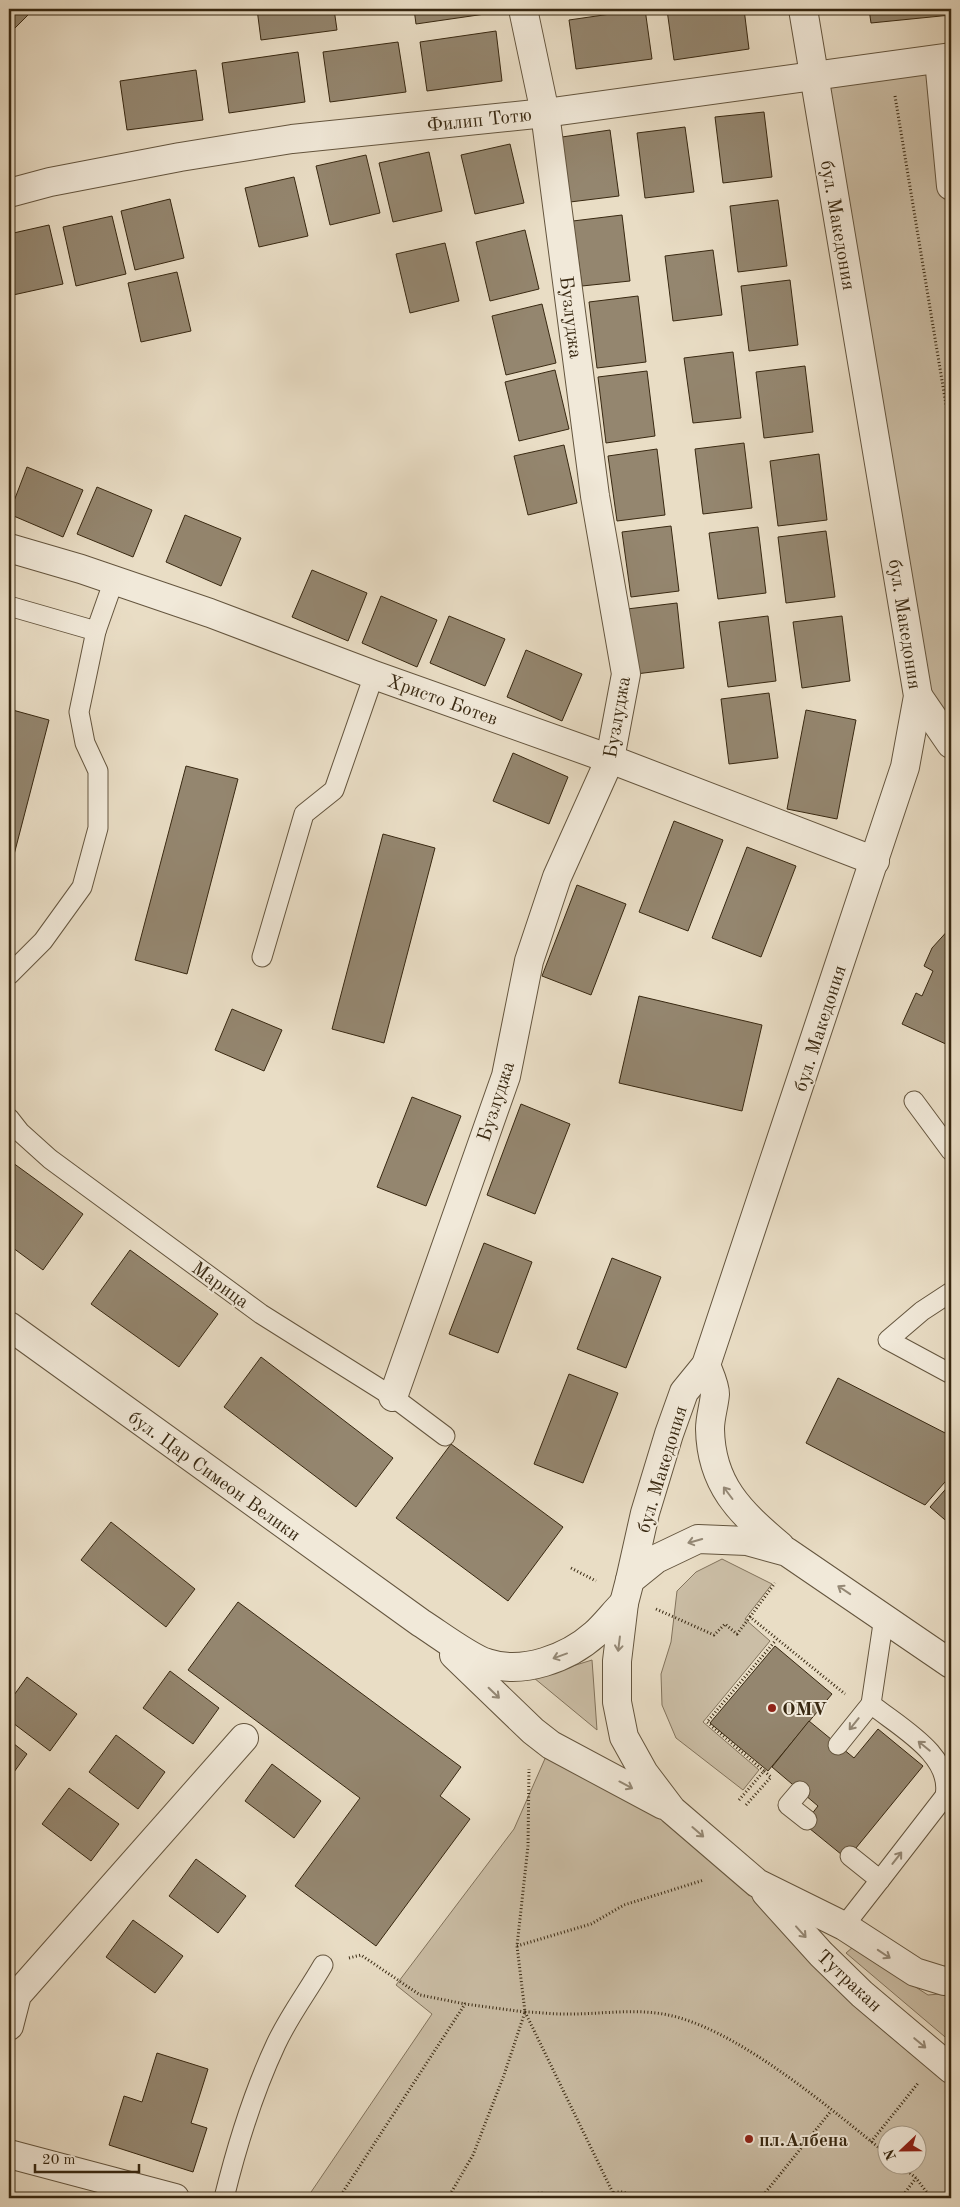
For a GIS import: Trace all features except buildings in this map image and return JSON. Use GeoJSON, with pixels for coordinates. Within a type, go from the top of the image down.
{"type":"FeatureCollection","features":[{"type":"Feature","properties":{"kind":"street","name":"Бузлуджа"},"geometry":{"type":"LineString","coordinates":[[393,1397],[506,1076],[529,961],[557,877],[610,759],[626,674],[595,496],[545,113],[523,9]]}},
{"type":"Feature","properties":{"kind":"street","name":"бул. Македония"},"geometry":{"type":"LineString","coordinates":[[672,1810],[644,1772],[624,1737],[617,1702],[617,1661],[627,1593],[645,1513],[669,1434],[684,1392],[706,1365],[906,767],[918,696],[802,9]]}},
{"type":"Feature","properties":{"kind":"street","name":"Филип Тотю"},"geometry":{"type":"LineString","coordinates":[[9,193],[50,182],[292,138],[545,113],[945,58]]}},
{"type":"Feature","properties":{"kind":"street"},"geometry":{"type":"LineString","coordinates":[[945,58],[951,186]]}},
{"type":"Feature","properties":{"kind":"street","name":"Христо Ботев"},"geometry":{"type":"LineString","coordinates":[[9,548],[114,580],[610,759],[874,861]]}},
{"type":"Feature","properties":{"kind":"street"},"geometry":{"type":"LineString","coordinates":[[918,696],[951,744]]}},
{"type":"Feature","properties":{"kind":"street","name":"бул. Цар Симеон Велики"},"geometry":{"type":"LineString","coordinates":[[9,1326],[421,1623],[486,1663],[514,1667],[538,1664],[566,1654],[595,1634],[656,1559],[698,1539],[746,1541],[791,1554]]}},
{"type":"Feature","properties":{"kind":"street","name":"бул. Македония"},"geometry":{"type":"LineString","coordinates":[[706,1365],[715,1392],[710,1426],[711,1452],[723,1487],[747,1518],[791,1554]]}},
{"type":"Feature","properties":{"kind":"street"},"geometry":{"type":"LineString","coordinates":[[791,1554],[951,1664]]}},
{"type":"Feature","properties":{"kind":"street","name":"бул. Цар Симеон Велики"},"geometry":{"type":"LineString","coordinates":[[421,1623],[533,1731],[552,1745],[672,1810]]}},
{"type":"Feature","properties":{"kind":"street"},"geometry":{"type":"LineString","coordinates":[[921,1642],[951,1650]]}},
{"type":"Feature","properties":{"kind":"street"},"geometry":{"type":"LineString","coordinates":[[9,2026],[17,1995],[244,1738]]}},
{"type":"Feature","properties":{"kind":"street"},"geometry":{"type":"LineString","coordinates":[[672,1810],[750,1876],[844,1926],[915,1972],[944,1981],[951,1980]]}},
{"type":"Feature","properties":{"kind":"street","name":"Тутракан"},"geometry":{"type":"LineString","coordinates":[[750,1876],[820,1954],[862,1994],[944,2064]]}},
{"type":"Feature","properties":{"kind":"street"},"geometry":{"type":"LineString","coordinates":[[9,2154],[175,2198]]}},
{"type":"Feature","properties":{"kind":"lane"},"geometry":{"type":"LineString","coordinates":[[9,975],[43,941],[82,887],[98,828],[98,771],[85,743],[79,712],[96,631],[114,580]]}},
{"type":"Feature","properties":{"kind":"lane"},"geometry":{"type":"LineString","coordinates":[[9,606],[96,631]]}},
{"type":"Feature","properties":{"kind":"lane"},"geometry":{"type":"LineString","coordinates":[[262,957],[304,814],[334,790],[374,675]]}},
{"type":"Feature","properties":{"kind":"lane"},"geometry":{"type":"LineString","coordinates":[[914,1101],[951,1150]]}},
{"type":"Feature","properties":{"kind":"lane","name":"Марица"},"geometry":{"type":"LineString","coordinates":[[9,1118],[20,1132],[50,1159],[261,1314],[393,1397],[445,1436]]}},
{"type":"Feature","properties":{"kind":"lane"},"geometry":{"type":"LineString","coordinates":[[951,1292],[922,1311],[888,1340],[951,1374]]}},
{"type":"Feature","properties":{"kind":"lane"},"geometry":{"type":"LineString","coordinates":[[838,1745],[868,1707],[884,1617]]}},
{"type":"Feature","properties":{"kind":"lane"},"geometry":{"type":"LineString","coordinates":[[844,1926],[948,1799],[948,1783],[942,1766],[930,1751],[868,1707]]}},
{"type":"Feature","properties":{"kind":"lane"},"geometry":{"type":"LineString","coordinates":[[800,1790],[788,1805],[807,1820]]}},
{"type":"Feature","properties":{"kind":"lane"},"geometry":{"type":"LineString","coordinates":[[850,1856],[880,1880]]}},
{"type":"Feature","properties":{"kind":"lane"},"geometry":{"type":"LineString","coordinates":[[224,2198],[236,2148],[256,2088],[277,2042],[323,1965]]}},
{"type":"Feature","properties":{"kind":"path"},"geometry":{"type":"LineString","coordinates":[[890,67],[951,435]]}},
{"type":"Feature","properties":{"kind":"path"},"geometry":{"type":"LineString","coordinates":[[627,1593],[714,1635],[725,1624],[736,1634],[791,1554]]}},
{"type":"Feature","properties":{"kind":"path"},"geometry":{"type":"LineString","coordinates":[[750,1616],[776,1640],[868,1707]]}},
{"type":"Feature","properties":{"kind":"path"},"geometry":{"type":"LineString","coordinates":[[746,1806],[771,1777],[707,1722],[776,1640]]}},
{"type":"Feature","properties":{"kind":"path"},"geometry":{"type":"LineString","coordinates":[[533,1731],[527,1790],[528,1846],[517,1946],[525,2012],[613,2193]]}},
{"type":"Feature","properties":{"kind":"path"},"geometry":{"type":"LineString","coordinates":[[739,1800],[764,1771]]}},
{"type":"Feature","properties":{"kind":"path"},"geometry":{"type":"LineString","coordinates":[[517,1946],[591,1924],[624,1905],[663,1892],[750,1876]]}},
{"type":"Feature","properties":{"kind":"path"},"geometry":{"type":"LineString","coordinates":[[323,1965],[361,1955],[420,1995],[465,2004],[525,2012],[563,2014],[639,2011],[679,2018],[718,2033],[764,2061],[878,2147]]}},
{"type":"Feature","properties":{"kind":"path"},"geometry":{"type":"LineString","coordinates":[[339,2198],[465,2004]]}},
{"type":"Feature","properties":{"kind":"path"},"geometry":{"type":"LineString","coordinates":[[448,2198],[472,2155],[504,2076],[525,2012]]}},
{"type":"Feature","properties":{"kind":"path"},"geometry":{"type":"LineString","coordinates":[[871,2142],[944,2064]]}},
{"type":"Feature","properties":{"kind":"path"},"geometry":{"type":"LineString","coordinates":[[761,2198],[831,2110]]}},
{"type":"Feature","properties":{"kind":"path"},"geometry":{"type":"LineString","coordinates":[[911,2174],[931,2198]]}},
{"type":"Feature","properties":{"kind":"path"},"geometry":{"type":"LineString","coordinates":[[902,2198],[916,2178]]}},
{"type":"Feature","properties":{"kind":"path"},"geometry":{"type":"LineString","coordinates":[[605,2198],[613,2193],[625,2192],[635,2198]]}},
{"type":"Feature","properties":{"kind":"path"},"geometry":{"type":"LineString","coordinates":[[468,2198],[541,2193],[560,2198]]}},
{"type":"Feature","properties":{"kind":"shaded area"},"geometry":{"type":"Polygon","coordinates":[[[939,60],[951,186],[951,744],[918,696],[814,76],[939,60]]]}},
{"type":"Feature","properties":{"kind":"shaded area"},"geometry":{"type":"Polygon","coordinates":[[[722,1559],[772,1584],[745,1619],[770,1641],[703,1722],[759,1770],[743,1790],[676,1738],[662,1705],[661,1674],[671,1642],[677,1591],[696,1572],[722,1559]]]}},
{"type":"Feature","properties":{"kind":"shaded area"},"geometry":{"type":"Polygon","coordinates":[[[592,1660],[597,1730],[534,1678],[592,1660]]]}},
{"type":"Feature","properties":{"kind":"shaded area"},"geometry":{"type":"Polygon","coordinates":[[[551,1745],[672,1810],[951,2069],[951,2198],[307,2198],[432,2014],[396,1985],[514,1829],[551,1745]]]}},
{"type":"Feature","properties":{"kind":"shaded area"},"geometry":{"type":"Polygon","coordinates":[[[853,1947],[928,1995],[951,1993],[951,2042],[846,1953],[853,1947]]]}},
{"type":"Feature","properties":{"kind":"place","name":"OMV"},"geometry":{"type":"Point","coordinates":[772,1708]}},
{"type":"Feature","properties":{"kind":"place","name":"пл.Албена"},"geometry":{"type":"Point","coordinates":[749,2139]}}]}
